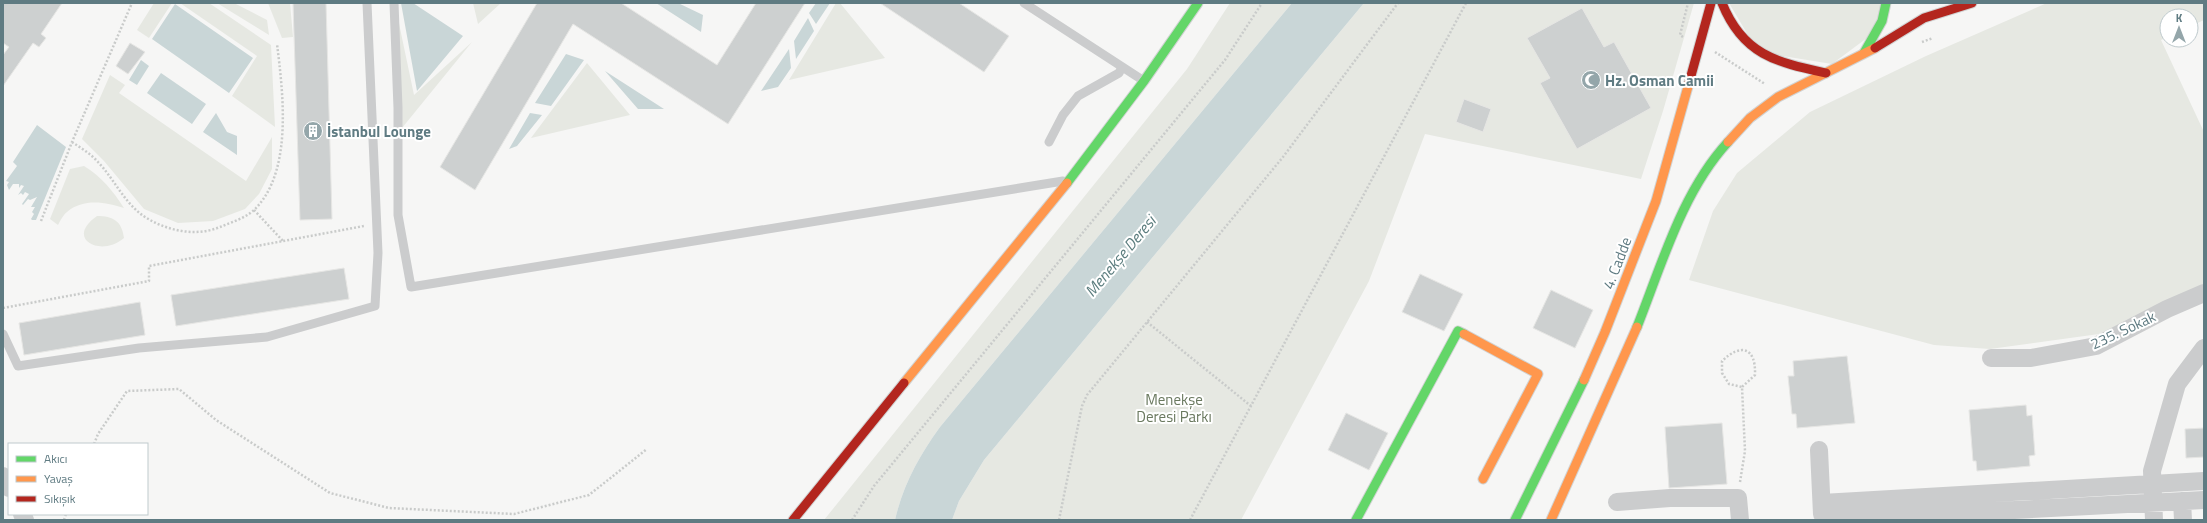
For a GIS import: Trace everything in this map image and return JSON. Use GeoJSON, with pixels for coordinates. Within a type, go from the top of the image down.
{"type":"FeatureCollection","features":[{"type":"Feature","properties":{"kind":"main road"},"geometry":{"type":"LineString","coordinates":[[793,520],[1069,180],[1144,81],[1198,3]]}},
{"type":"Feature","properties":{"kind":"main road","name":"4. Cadde"},"geometry":{"type":"LineString","coordinates":[[1515,520],[1576,397],[1605,332],[1653,208],[1711,3]]}},
{"type":"Feature","properties":{"kind":"main road"},"geometry":{"type":"LineString","coordinates":[[1722,3],[1726,16],[1742,39],[1764,56],[1792,65],[1826,73]]}},
{"type":"Feature","properties":{"kind":"main road"},"geometry":{"type":"LineString","coordinates":[[1864,54],[1882,21],[1886,3]]}},
{"type":"Feature","properties":{"kind":"main road"},"geometry":{"type":"LineString","coordinates":[[1551,520],[1635,330],[1687,203],[1719,152],[1750,118],[1778,97],[1864,54],[1924,18],[1972,3]]}},
{"type":"Feature","properties":{"kind":"main road"},"geometry":{"type":"LineString","coordinates":[[1356,520],[1458,331],[1538,374],[1483,479]]}},
{"type":"Feature","properties":{"kind":"street","name":"235. Sokak"},"geometry":{"type":"LineString","coordinates":[[1991,358],[2031,358],[2096,346],[2204,293]]}},
{"type":"Feature","properties":{"kind":"street"},"geometry":{"type":"LineString","coordinates":[[2154,511],[2152,472],[2177,384],[2204,348]]}},
{"type":"Feature","properties":{"kind":"street"},"geometry":{"type":"LineString","coordinates":[[1819,450],[1823,514]]}},
{"type":"Feature","properties":{"kind":"street"},"geometry":{"type":"LineString","coordinates":[[3,476],[8,486]]}},
{"type":"Feature","properties":{"kind":"street"},"geometry":{"type":"LineString","coordinates":[[1823,514],[2152,483],[2204,481]]}},
{"type":"Feature","properties":{"kind":"street"},"geometry":{"type":"LineString","coordinates":[[1617,502],[1670,498],[1738,498],[1740,520]]}},
{"type":"Feature","properties":{"kind":"street"},"geometry":{"type":"LineString","coordinates":[[1823,514],[2154,511],[2182,501],[2204,500]]}},
{"type":"Feature","properties":{"kind":"street"},"geometry":{"type":"LineString","coordinates":[[2182,501],[2183,520]]}},
{"type":"Feature","properties":{"kind":"lane"},"geometry":{"type":"LineString","coordinates":[[3,334],[18,366],[139,348],[267,337],[375,306],[378,253],[367,3]]}},
{"type":"Feature","properties":{"kind":"lane"},"geometry":{"type":"LineString","coordinates":[[394,3],[398,108],[398,215],[411,287],[1069,180]]}},
{"type":"Feature","properties":{"kind":"lane"},"geometry":{"type":"LineString","coordinates":[[1024,3],[1144,81]]}},
{"type":"Feature","properties":{"kind":"lane"},"geometry":{"type":"LineString","coordinates":[[1048,142],[1063,114],[1078,96],[1119,73],[1122,67]]}},
{"type":"Feature","properties":{"kind":"path"},"geometry":{"type":"LineString","coordinates":[[41,221],[72,142],[132,3]]}},
{"type":"Feature","properties":{"kind":"path"},"geometry":{"type":"LineString","coordinates":[[852,520],[874,486],[1225,60],[1262,3]]}},
{"type":"Feature","properties":{"kind":"path"},"geometry":{"type":"LineString","coordinates":[[1059,520],[1082,406],[1087,395],[1283,157],[1398,3]]}},
{"type":"Feature","properties":{"kind":"path"},"geometry":{"type":"LineString","coordinates":[[1190,520],[1466,3]]}},
{"type":"Feature","properties":{"kind":"path"},"geometry":{"type":"LineString","coordinates":[[1684,37],[1680,35],[1688,3]]}},
{"type":"Feature","properties":{"kind":"path"},"geometry":{"type":"LineString","coordinates":[[72,142],[98,161],[130,204],[145,217],[169,229],[195,232],[215,229],[254,210],[264,198],[275,176],[281,153],[282,97],[277,44]]}},
{"type":"Feature","properties":{"kind":"path"},"geometry":{"type":"LineString","coordinates":[[1713,51],[1765,84]]}},
{"type":"Feature","properties":{"kind":"path"},"geometry":{"type":"LineString","coordinates":[[254,210],[284,241]]}},
{"type":"Feature","properties":{"kind":"path"},"geometry":{"type":"LineString","coordinates":[[3,308],[149,281],[149,266],[377,224]]}},
{"type":"Feature","properties":{"kind":"path"},"geometry":{"type":"LineString","coordinates":[[1147,322],[1251,406]]}},
{"type":"Feature","properties":{"kind":"path"},"geometry":{"type":"LineString","coordinates":[[1738,498],[1745,451],[1742,387],[1755,375],[1756,362],[1750,354],[1743,350],[1732,352],[1722,362],[1722,373],[1729,384],[1742,387]]}},
{"type":"Feature","properties":{"kind":"path"},"geometry":{"type":"LineString","coordinates":[[94,443],[98,434],[127,391],[178,388],[216,420],[330,493],[389,508],[514,514],[589,495],[647,449]]}},
{"type":"Feature","properties":{"kind":"green space"},"geometry":{"type":"Polygon","coordinates":[[[154,3],[172,3],[149,38],[137,30],[154,3]]]}},
{"type":"Feature","properties":{"kind":"green space"},"geometry":{"type":"Polygon","coordinates":[[[180,3],[209,3],[271,45],[275,127],[232,96],[257,56],[180,3]]]}},
{"type":"Feature","properties":{"kind":"green space"},"geometry":{"type":"Polygon","coordinates":[[[217,3],[234,3],[267,20],[269,35],[217,3]]]}},
{"type":"Feature","properties":{"kind":"green space"},"geometry":{"type":"Polygon","coordinates":[[[268,3],[290,3],[293,37],[282,38],[268,3]]]}},
{"type":"Feature","properties":{"kind":"green space"},"geometry":{"type":"Polygon","coordinates":[[[473,3],[501,3],[478,24],[473,3]]]}},
{"type":"Feature","properties":{"kind":"green space"},"geometry":{"type":"Polygon","coordinates":[[[836,3],[840,3],[885,58],[789,80],[836,3]]]}},
{"type":"Feature","properties":{"kind":"green space"},"geometry":{"type":"Polygon","coordinates":[[[1230,3],[1292,3],[940,427],[925,449],[907,483],[895,520],[824,520],[1187,69],[1230,3]]]}},
{"type":"Feature","properties":{"kind":"green space","name":"Menekşe Deresi Parkı"},"geometry":{"type":"Polygon","coordinates":[[[1364,3],[1694,3],[1663,111],[1641,179],[1425,134],[1369,281],[1241,520],[952,520],[959,501],[984,460],[1364,3]]]}},
{"type":"Feature","properties":{"kind":"green space"},"geometry":{"type":"Polygon","coordinates":[[[1729,3],[1884,3],[1871,35],[1832,64],[1758,52],[1729,3]]]}},
{"type":"Feature","properties":{"kind":"green space"},"geometry":{"type":"Polygon","coordinates":[[[2047,3],[2204,3],[2204,20],[2199,22],[2199,8],[2159,8],[2159,48],[2165,48],[2204,132],[2204,287],[2099,334],[1990,349],[1934,345],[1689,280],[1713,211],[1737,173],[1810,112],[1926,56],[2047,3]]]}},
{"type":"Feature","properties":{"kind":"green space"},"geometry":{"type":"Polygon","coordinates":[[[397,14],[414,95],[472,42],[402,128],[397,14]]]}},
{"type":"Feature","properties":{"kind":"green space"},"geometry":{"type":"Polygon","coordinates":[[[587,63],[630,115],[531,138],[587,63]]]}},
{"type":"Feature","properties":{"kind":"green space"},"geometry":{"type":"Polygon","coordinates":[[[110,75],[125,85],[119,93],[246,181],[272,137],[272,169],[259,194],[245,209],[213,221],[178,223],[144,209],[104,161],[82,139],[110,75]]]}},
{"type":"Feature","properties":{"kind":"green space"},"geometry":{"type":"Polygon","coordinates":[[[84,166],[107,185],[124,208],[110,204],[95,202],[87,203],[73,208],[66,213],[58,225],[50,219],[70,169],[84,166]]]}},
{"type":"Feature","properties":{"kind":"green space"},"geometry":{"type":"Polygon","coordinates":[[[97,216],[112,218],[116,221],[121,227],[124,238],[115,244],[105,246],[97,246],[90,243],[85,238],[84,232],[88,224],[97,216]]]}},
{"type":"Feature","properties":{"kind":"water"},"geometry":{"type":"Polygon","coordinates":[[[401,3],[413,3],[463,36],[417,91],[401,3]]]}},
{"type":"Feature","properties":{"kind":"water"},"geometry":{"type":"Polygon","coordinates":[[[656,3],[678,3],[703,15],[701,32],[656,3]]]}},
{"type":"Feature","properties":{"kind":"water"},"geometry":{"type":"Polygon","coordinates":[[[816,3],[830,3],[816,24],[809,13],[816,3]]]}},
{"type":"Feature","properties":{"kind":"water","name":"Menekşe Deresi"},"geometry":{"type":"Polygon","coordinates":[[[1292,3],[1364,3],[984,460],[959,501],[952,520],[895,520],[907,483],[925,449],[940,427],[1292,3]]]}},
{"type":"Feature","properties":{"kind":"water"},"geometry":{"type":"Polygon","coordinates":[[[175,4],[253,58],[229,93],[152,39],[175,4]]]}},
{"type":"Feature","properties":{"kind":"water"},"geometry":{"type":"Polygon","coordinates":[[[808,18],[814,31],[796,59],[794,41],[808,18]]]}},
{"type":"Feature","properties":{"kind":"water"},"geometry":{"type":"Polygon","coordinates":[[[789,49],[791,68],[778,87],[761,91],[789,49]]]}},
{"type":"Feature","properties":{"kind":"water"},"geometry":{"type":"Polygon","coordinates":[[[566,54],[584,60],[551,106],[535,103],[566,54]]]}},
{"type":"Feature","properties":{"kind":"water"},"geometry":{"type":"Polygon","coordinates":[[[141,60],[149,66],[137,85],[129,80],[141,60]]]}},
{"type":"Feature","properties":{"kind":"water"},"geometry":{"type":"Polygon","coordinates":[[[605,71],[664,109],[638,109],[605,71]]]}},
{"type":"Feature","properties":{"kind":"water"},"geometry":{"type":"Polygon","coordinates":[[[161,73],[206,104],[192,124],[147,93],[161,73]]]}},
{"type":"Feature","properties":{"kind":"water"},"geometry":{"type":"Polygon","coordinates":[[[216,113],[227,132],[237,136],[237,155],[203,132],[216,113]]]}},
{"type":"Feature","properties":{"kind":"water"},"geometry":{"type":"Polygon","coordinates":[[[530,113],[542,115],[517,146],[509,149],[530,113]]]}},
{"type":"Feature","properties":{"kind":"water"},"geometry":{"type":"Polygon","coordinates":[[[37,125],[66,147],[36,220],[32,220],[31,219],[34,214],[32,212],[35,207],[31,207],[37,197],[30,200],[28,199],[23,205],[22,204],[29,194],[25,192],[23,195],[21,193],[18,195],[24,186],[21,185],[19,188],[19,184],[13,184],[9,190],[7,185],[9,182],[6,181],[17,166],[13,162],[37,125]]]}},
{"type":"Feature","properties":{"kind":"building"},"geometry":{"type":"Polygon","coordinates":[[[3,3],[62,3],[41,34],[46,38],[39,47],[33,43],[3,86],[3,55],[9,47],[3,43],[3,3]]]}},
{"type":"Feature","properties":{"kind":"building","name":"İstanbul Lounge"},"geometry":{"type":"Polygon","coordinates":[[[293,3],[326,3],[332,219],[300,220],[293,3]]]}},
{"type":"Feature","properties":{"kind":"building"},"geometry":{"type":"Polygon","coordinates":[[[537,3],[621,3],[717,65],[756,3],[805,3],[728,124],[573,24],[475,190],[440,167],[537,3]]]}},
{"type":"Feature","properties":{"kind":"building"},"geometry":{"type":"Polygon","coordinates":[[[880,3],[959,3],[1009,36],[984,72],[880,3]]]}},
{"type":"Feature","properties":{"kind":"building","name":"Hz. Osman Camii"},"geometry":{"type":"Polygon","coordinates":[[[1582,8],[1604,47],[1614,42],[1651,108],[1577,149],[1540,83],[1550,78],[1527,38],[1582,8]]]}},
{"type":"Feature","properties":{"kind":"building"},"geometry":{"type":"Polygon","coordinates":[[[130,43],[145,52],[128,74],[116,66],[130,43]]]}},
{"type":"Feature","properties":{"kind":"building"},"geometry":{"type":"Polygon","coordinates":[[[1464,99],[1491,109],[1483,132],[1456,122],[1464,99]]]}},
{"type":"Feature","properties":{"kind":"building"},"geometry":{"type":"Polygon","coordinates":[[[344,268],[349,299],[176,326],[171,295],[344,268]]]}},
{"type":"Feature","properties":{"kind":"building"},"geometry":{"type":"Polygon","coordinates":[[[1420,274],[1463,294],[1444,331],[1402,312],[1420,274]]]}},
{"type":"Feature","properties":{"kind":"building"},"geometry":{"type":"Polygon","coordinates":[[[1551,290],[1593,310],[1575,348],[1533,328],[1551,290]]]}},
{"type":"Feature","properties":{"kind":"building"},"geometry":{"type":"Polygon","coordinates":[[[140,302],[145,335],[24,355],[19,323],[140,302]]]}},
{"type":"Feature","properties":{"kind":"building"},"geometry":{"type":"Polygon","coordinates":[[[1847,356],[1855,423],[1797,428],[1796,414],[1792,414],[1788,376],[1794,376],[1793,361],[1847,356]]]}},
{"type":"Feature","properties":{"kind":"building"},"geometry":{"type":"Polygon","coordinates":[[[2026,405],[2027,416],[2032,415],[2035,455],[2029,456],[2030,466],[1977,471],[1976,461],[1973,461],[1969,410],[2026,405]]]}},
{"type":"Feature","properties":{"kind":"building"},"geometry":{"type":"Polygon","coordinates":[[[1346,413],[1388,433],[1369,470],[1328,450],[1346,413]]]}},
{"type":"Feature","properties":{"kind":"building"},"geometry":{"type":"Polygon","coordinates":[[[1722,423],[1727,484],[1669,488],[1665,427],[1722,423]]]}},
{"type":"Feature","properties":{"kind":"building"},"geometry":{"type":"Polygon","coordinates":[[[2204,428],[2204,457],[2186,458],[2185,429],[2204,428]]]}},
{"type":"Feature","properties":{"kind":"traffic: fast"},"geometry":{"type":"LineString","coordinates":[[1067,183],[1144,81],[1198,3]]}},
{"type":"Feature","properties":{"kind":"traffic: fast"},"geometry":{"type":"LineString","coordinates":[[1864,53],[1882,21],[1886,3]]}},
{"type":"Feature","properties":{"kind":"traffic: fast"},"geometry":{"type":"LineString","coordinates":[[1637,327],[1665,254],[1686,206],[1698,183],[1728,142]]}},
{"type":"Feature","properties":{"kind":"traffic: fast"},"geometry":{"type":"LineString","coordinates":[[1356,520],[1458,331],[1464,334]]}},
{"type":"Feature","properties":{"kind":"traffic: fast"},"geometry":{"type":"LineString","coordinates":[[1515,520],[1584,380]]}},
{"type":"Feature","properties":{"kind":"traffic: slow"},"geometry":{"type":"LineString","coordinates":[[1728,142],[1750,118],[1778,97],[1875,48]]}},
{"type":"Feature","properties":{"kind":"traffic: slow"},"geometry":{"type":"LineString","coordinates":[[1584,380],[1605,332],[1656,201],[1689,83]]}},
{"type":"Feature","properties":{"kind":"traffic: slow"},"geometry":{"type":"LineString","coordinates":[[904,383],[1067,183]]}},
{"type":"Feature","properties":{"kind":"traffic: slow"},"geometry":{"type":"LineString","coordinates":[[1551,520],[1637,327]]}},
{"type":"Feature","properties":{"kind":"traffic: slow"},"geometry":{"type":"LineString","coordinates":[[1464,334],[1538,374],[1483,479]]}},
{"type":"Feature","properties":{"kind":"traffic: jam"},"geometry":{"type":"LineString","coordinates":[[1689,83],[1711,3]]}},
{"type":"Feature","properties":{"kind":"traffic: jam"},"geometry":{"type":"LineString","coordinates":[[1722,3],[1730,20],[1740,34],[1751,45],[1777,60],[1826,73]]}},
{"type":"Feature","properties":{"kind":"traffic: jam"},"geometry":{"type":"LineString","coordinates":[[1875,48],[1924,18],[1972,3]]}},
{"type":"Feature","properties":{"kind":"traffic: jam"},"geometry":{"type":"LineString","coordinates":[[793,520],[904,383]]}},
{"type":"Feature","properties":{"kind":"place","name":"Hz. Osman Camii"},"geometry":{"type":"Point","coordinates":[1591,80]}},
{"type":"Feature","properties":{"kind":"place","name":"İstanbul Lounge"},"geometry":{"type":"Point","coordinates":[313,131]}}]}
